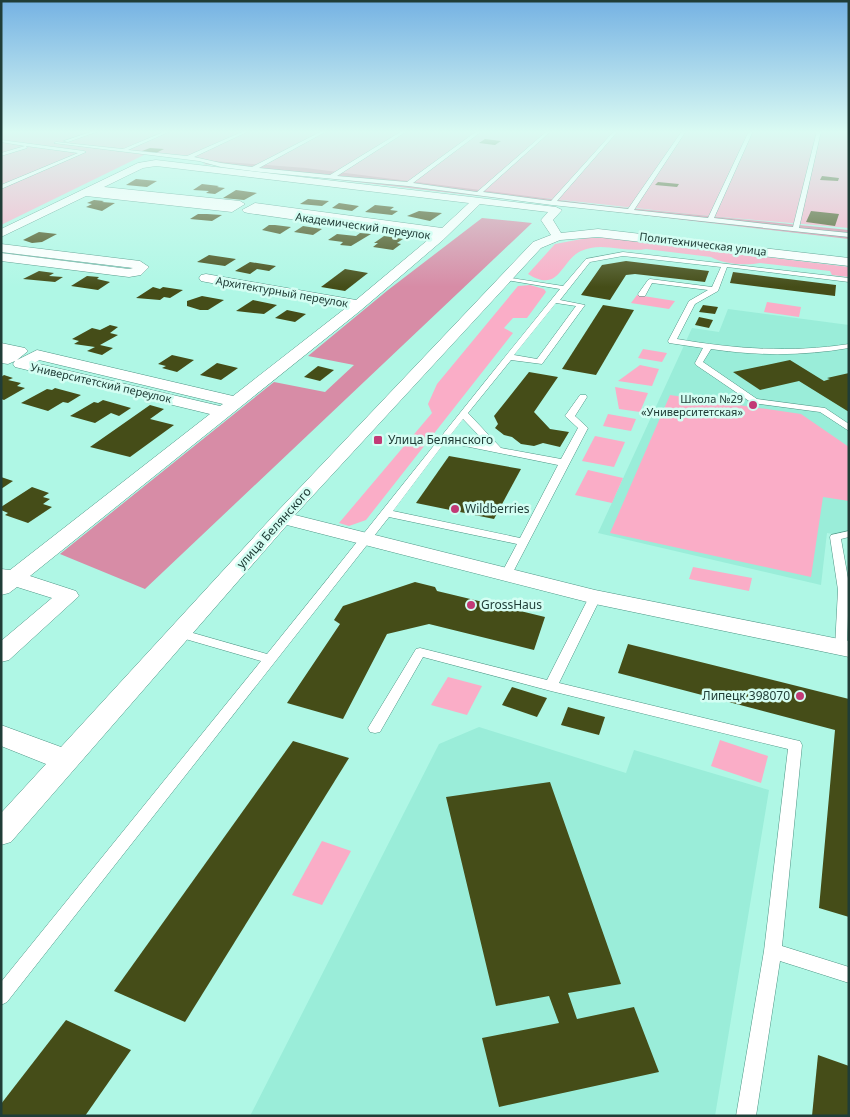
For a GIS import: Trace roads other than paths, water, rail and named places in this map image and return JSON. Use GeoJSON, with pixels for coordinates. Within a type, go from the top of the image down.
{"type":"FeatureCollection","features":[{"type":"Feature","properties":{"kind":"street"},"geometry":{"type":"LineString","coordinates":[[1,234],[104,183]]}},
{"type":"Feature","properties":{"kind":"street"},"geometry":{"type":"LineString","coordinates":[[341,183],[477,198],[556,210],[547,220],[558,237]]}},
{"type":"Feature","properties":{"kind":"street"},"geometry":{"type":"LineString","coordinates":[[88,191],[240,204],[232,209],[88,191]]}},
{"type":"Feature","properties":{"kind":"street"},"geometry":{"type":"LineString","coordinates":[[5,580],[230,407],[358,305],[441,234],[477,198]]}},
{"type":"Feature","properties":{"kind":"street","name":"Академический переулок"},"geometry":{"type":"LineString","coordinates":[[255,206],[441,234],[248,210],[255,206]]}},
{"type":"Feature","properties":{"kind":"street","name":"Политехническая улица"},"geometry":{"type":"LineString","coordinates":[[558,237],[580,234],[614,234],[849,262]]}},
{"type":"Feature","properties":{"kind":"street","name":"улица Белянского"},"geometry":{"type":"LineString","coordinates":[[1,833],[282,518],[506,278],[537,245],[558,237]]}},
{"type":"Feature","properties":{"kind":"street"},"geometry":{"type":"LineString","coordinates":[[1,248],[140,265],[143,267],[136,272],[129,273],[1,257]]}},
{"type":"Feature","properties":{"kind":"street","name":"Архитектурный переулок"},"geometry":{"type":"LineString","coordinates":[[206,278],[358,305]]}},
{"type":"Feature","properties":{"kind":"street","name":"Университетский переулок"},"geometry":{"type":"LineString","coordinates":[[1,348],[20,351],[8,359],[1,358]]}},
{"type":"Feature","properties":{"kind":"street","name":"Университетский переулок"},"geometry":{"type":"LineString","coordinates":[[37,355],[230,407],[21,364],[37,355]]}},
{"type":"Feature","properties":{"kind":"street"},"geometry":{"type":"LineString","coordinates":[[282,518],[595,597],[845,648]]}},
{"type":"Feature","properties":{"kind":"street"},"geometry":{"type":"LineString","coordinates":[[1,654],[68,596],[5,580]]}},
{"type":"Feature","properties":{"kind":"street"},"geometry":{"type":"LineString","coordinates":[[1,735],[65,760]]}},
{"type":"Feature","properties":{"kind":"lane"},"geometry":{"type":"LineString","coordinates":[[398,183],[477,198],[552,203],[849,235]]}},
{"type":"Feature","properties":{"kind":"lane"},"geometry":{"type":"LineString","coordinates":[[477,198],[493,183]]}},
{"type":"Feature","properties":{"kind":"lane"},"geometry":{"type":"LineString","coordinates":[[552,203],[570,183]]}},
{"type":"Feature","properties":{"kind":"lane"},"geometry":{"type":"LineString","coordinates":[[630,211],[649,183]]}},
{"type":"Feature","properties":{"kind":"lane"},"geometry":{"type":"LineString","coordinates":[[710,221],[727,183]]}},
{"type":"Feature","properties":{"kind":"lane"},"geometry":{"type":"LineString","coordinates":[[795,230],[806,183]]}},
{"type":"Feature","properties":{"kind":"lane"},"geometry":{"type":"LineString","coordinates":[[1,996],[367,538],[463,413],[588,260],[622,254],[849,280]]}},
{"type":"Feature","properties":{"kind":"lane"},"geometry":{"type":"LineString","coordinates":[[725,266],[715,290],[692,303],[672,341],[758,352],[822,351],[849,346]]}},
{"type":"Feature","properties":{"kind":"lane"},"geometry":{"type":"LineString","coordinates":[[506,278],[566,288]]}},
{"type":"Feature","properties":{"kind":"lane"},"geometry":{"type":"LineString","coordinates":[[642,294],[650,281],[715,290]]}},
{"type":"Feature","properties":{"kind":"lane"},"geometry":{"type":"LineString","coordinates":[[509,357],[539,362],[581,305],[555,301]]}},
{"type":"Feature","properties":{"kind":"lane"},"geometry":{"type":"LineString","coordinates":[[708,347],[699,363],[755,401],[822,410],[849,428]]}},
{"type":"Feature","properties":{"kind":"lane"},"geometry":{"type":"LineString","coordinates":[[507,574],[583,428],[570,416],[584,396]]}},
{"type":"Feature","properties":{"kind":"lane"},"geometry":{"type":"LineString","coordinates":[[463,413],[498,450]]}},
{"type":"Feature","properties":{"kind":"lane"},"geometry":{"type":"LineString","coordinates":[[443,439],[564,462]]}},
{"type":"Feature","properties":{"kind":"lane"},"geometry":{"type":"LineString","coordinates":[[386,513],[523,542]]}},
{"type":"Feature","properties":{"kind":"lane"},"geometry":{"type":"LineString","coordinates":[[845,648],[846,589],[835,537],[849,534]]}},
{"type":"Feature","properties":{"kind":"lane"},"geometry":{"type":"LineString","coordinates":[[551,686],[595,597]]}},
{"type":"Feature","properties":{"kind":"lane"},"geometry":{"type":"LineString","coordinates":[[179,633],[270,659]]}},
{"type":"Feature","properties":{"kind":"lane"},"geometry":{"type":"LineString","coordinates":[[374,728],[420,652],[795,745],[773,951],[746,1116]]}},
{"type":"Feature","properties":{"kind":"lane"},"geometry":{"type":"LineString","coordinates":[[773,951],[849,975]]}},
{"type":"Feature","properties":{"kind":"place","name":"Школа №29 «Университетская»"},"geometry":{"type":"Point","coordinates":[753,405]}},
{"type":"Feature","properties":{"kind":"place","name":"Улица Белянского"},"geometry":{"type":"Point","coordinates":[378,440]}},
{"type":"Feature","properties":{"kind":"place","name":"Wildberries"},"geometry":{"type":"Point","coordinates":[455,509]}},
{"type":"Feature","properties":{"kind":"place","name":"GrossHaus"},"geometry":{"type":"Point","coordinates":[471,605]}},
{"type":"Feature","properties":{"kind":"place","name":"Липецк 398070"},"geometry":{"type":"Point","coordinates":[800,696]}}]}
